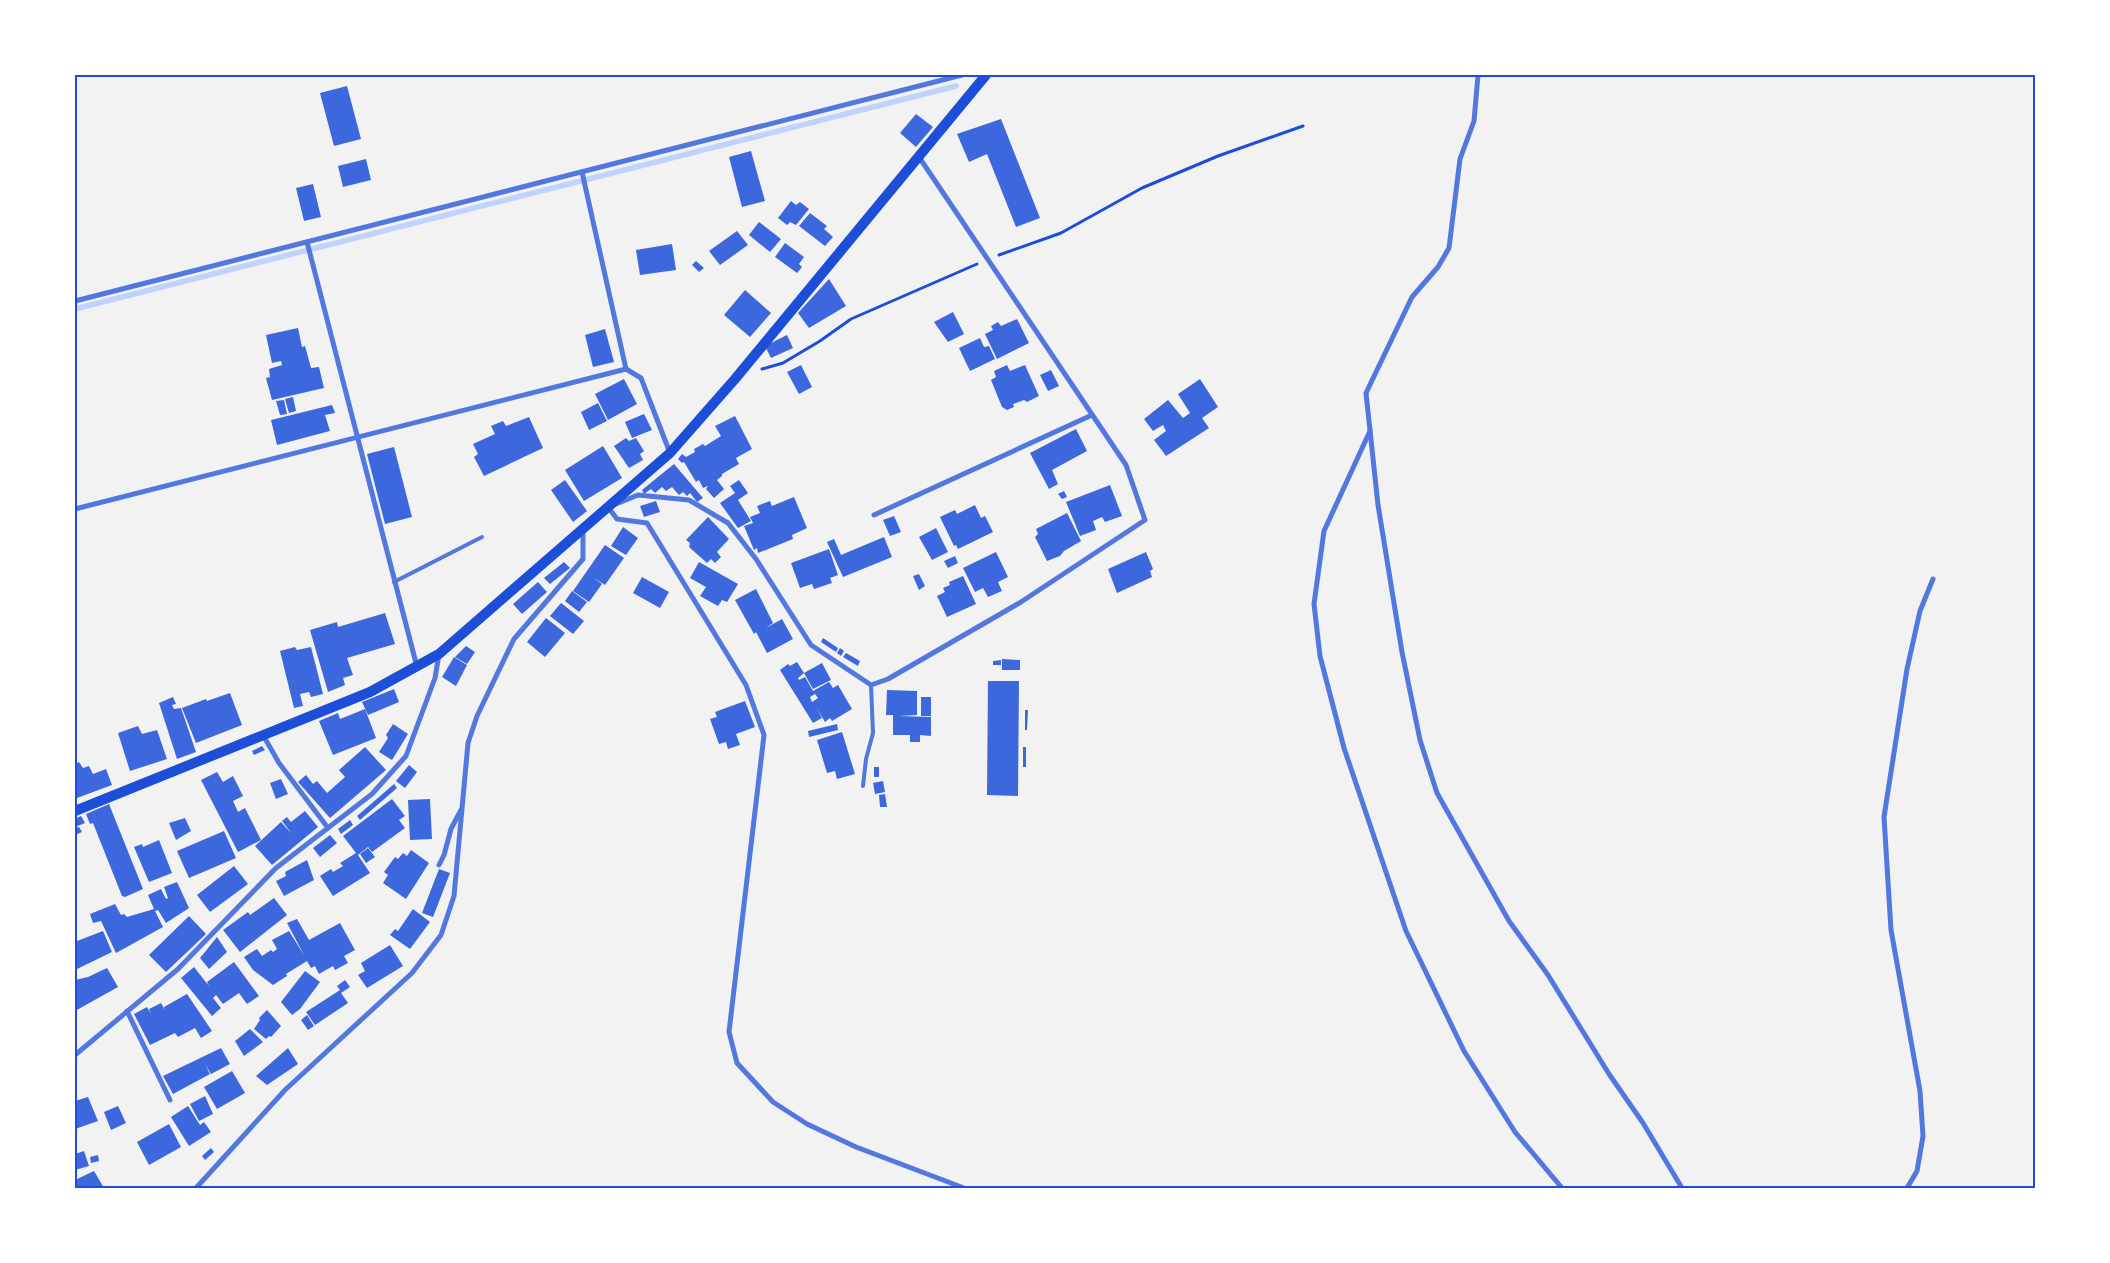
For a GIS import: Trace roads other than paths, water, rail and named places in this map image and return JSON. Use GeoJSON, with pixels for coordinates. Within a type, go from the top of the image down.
{"type":"FeatureCollection","features":[{"type":"Feature","properties":{"kind":"main road"},"geometry":{"type":"LineString","coordinates":[[75,811],[370,692],[439,654],[670,453],[739,374],[986,75]]}},
{"type":"Feature","properties":{"kind":"street"},"geometry":{"type":"LineString","coordinates":[[75,301],[962,75]]}},
{"type":"Feature","properties":{"kind":"street"},"geometry":{"type":"LineString","coordinates":[[1478,75],[1474,121],[1460,159],[1453,202],[1449,248],[1438,267],[1412,296],[1366,393],[1378,505],[1402,652],[1420,740],[1437,793],[1509,921],[1548,975],[1609,1074],[1643,1123],[1682,1188]]}},
{"type":"Feature","properties":{"kind":"street"},"geometry":{"type":"LineString","coordinates":[[919,156],[1126,465],[1144,520],[1021,602],[888,679],[872,685],[811,645],[756,559],[728,522],[689,500],[638,495],[608,507],[617,519],[647,523],[746,685],[764,735],[728,1032],[737,1063],[773,1102],[807,1124],[856,1148],[964,1188]]}},
{"type":"Feature","properties":{"kind":"street"},"geometry":{"type":"LineString","coordinates":[[582,172],[626,369]]}},
{"type":"Feature","properties":{"kind":"street"},"geometry":{"type":"LineString","coordinates":[[307,242],[417,667]]}},
{"type":"Feature","properties":{"kind":"street"},"geometry":{"type":"LineString","coordinates":[[75,509],[626,369],[641,378],[670,453]]}},
{"type":"Feature","properties":{"kind":"street"},"geometry":{"type":"LineString","coordinates":[[874,516],[1092,416]]}},
{"type":"Feature","properties":{"kind":"street"},"geometry":{"type":"LineString","coordinates":[[1370,431],[1324,531],[1314,604],[1320,656],[1344,748],[1406,931],[1464,1051],[1515,1132],[1562,1188]]}},
{"type":"Feature","properties":{"kind":"street"},"geometry":{"type":"LineString","coordinates":[[196,1188],[285,1090],[412,973],[441,935],[454,896],[468,743],[477,716],[514,638],[583,559],[582,529]]}},
{"type":"Feature","properties":{"kind":"street"},"geometry":{"type":"LineString","coordinates":[[1907,1188],[1917,1171],[1923,1128],[1920,1091],[1891,930],[1884,817],[1907,669],[1920,611],[1933,579]]}},
{"type":"Feature","properties":{"kind":"street"},"geometry":{"type":"LineString","coordinates":[[75,1055],[178,969],[276,868],[372,794],[406,756],[435,678],[439,654]]}},
{"type":"Feature","properties":{"kind":"street"},"geometry":{"type":"LineString","coordinates":[[263,735],[279,763],[328,828]]}},
{"type":"Feature","properties":{"kind":"street"},"geometry":{"type":"LineString","coordinates":[[439,865],[444,855],[451,829],[463,808]]}},
{"type":"Feature","properties":{"kind":"street"},"geometry":{"type":"LineString","coordinates":[[126,1011],[170,1100]]}},
{"type":"Feature","properties":{"kind":"lane"},"geometry":{"type":"LineString","coordinates":[[394,582],[482,537]]}},
{"type":"Feature","properties":{"kind":"lane"},"geometry":{"type":"LineString","coordinates":[[863,786],[866,759],[873,733],[872,685]]}},
{"type":"Feature","properties":{"kind":"waterway"},"geometry":{"type":"LineString","coordinates":[[75,309],[956,86]]}}]}
